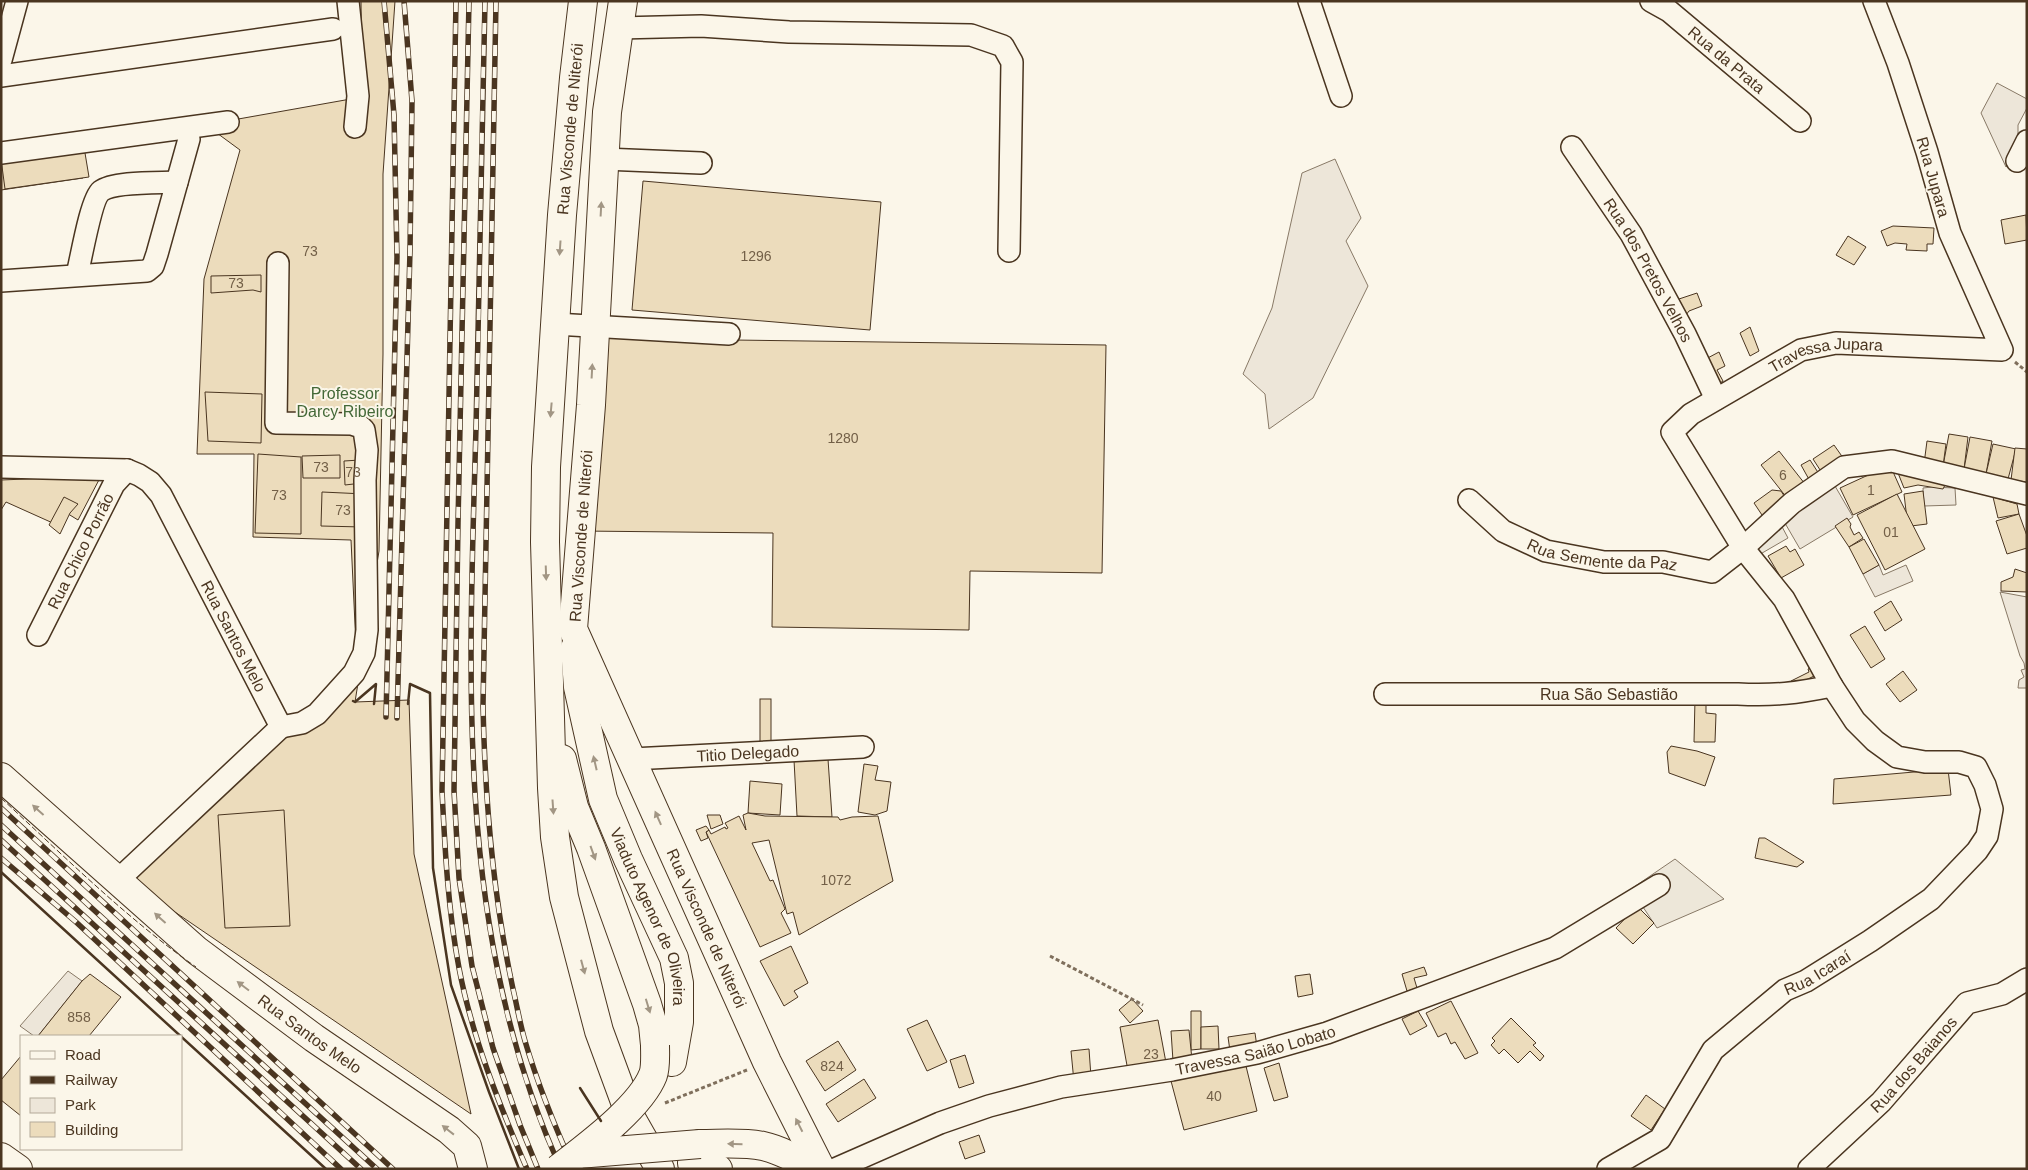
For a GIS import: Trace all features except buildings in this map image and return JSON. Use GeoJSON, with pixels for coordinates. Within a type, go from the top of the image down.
{"type":"FeatureCollection","features":[{"type":"Feature","properties":{"kind":"main road","name":"Rua Visconde de Niterói"},"geometry":{"type":"LineString","coordinates":[[623,1],[610,86],[604,159],[591,405],[573,629],[766,1062],[821,1169]]}},
{"type":"Feature","properties":{"kind":"main road","name":"Rua Visconde de Niterói"},"geometry":{"type":"LineString","coordinates":[[581,13],[574,78],[555,324],[546,467],[545,542],[555,837],[564,897],[599,1031],[631,1118],[660,1169]]}},
{"type":"Feature","properties":{"kind":"main road"},"geometry":{"type":"LineString","coordinates":[[581,13],[619,28]]}},
{"type":"Feature","properties":{"kind":"main road"},"geometry":{"type":"LineString","coordinates":[[574,78],[610,86]]}},
{"type":"Feature","properties":{"kind":"main road","name":"Viaduto Agenor de Oliveira"},"geometry":{"type":"LineString","coordinates":[[573,629],[578,687],[603,799],[628,859],[674,958],[679,983],[679,1022],[665,1086],[648,1111],[620,1139],[573,1164]]}},
{"type":"Feature","properties":{"kind":"main road","name":"Viaduto Agenor de Oliveira"},"geometry":{"type":"LineString","coordinates":[[550,706],[574,807],[591,848],[647,1004],[653,1025],[655,1045],[654,1074],[642,1096],[573,1164]]}},
{"type":"Feature","properties":{"kind":"main road","name":"Rua Santos Melo"},"geometry":{"type":"LineString","coordinates":[[1,777],[196,950],[314,1038],[449,1130],[467,1146],[473,1169]]}},
{"type":"Feature","properties":{"kind":"main road"},"geometry":{"type":"LineString","coordinates":[[573,1164],[700,1144],[740,1144],[764,1146],[788,1155],[814,1169]]}},
{"type":"Feature","properties":{"kind":"main road"},"geometry":{"type":"LineString","coordinates":[[1,1157],[18,1169]]}},
{"type":"Feature","properties":{"kind":"main road"},"geometry":{"type":"LineString","coordinates":[[573,1164],[658,1159],[692,1163],[718,1169]]}},
{"type":"Feature","properties":{"kind":"street"},"geometry":{"type":"LineString","coordinates":[[1,60],[17,1]]}},
{"type":"Feature","properties":{"kind":"street"},"geometry":{"type":"LineString","coordinates":[[348,1],[358,96],[355,127]]}},
{"type":"Feature","properties":{"kind":"street"},"geometry":{"type":"LineString","coordinates":[[1309,1],[1341,96]]}},
{"type":"Feature","properties":{"kind":"street","name":"Rua da Prata"},"geometry":{"type":"LineString","coordinates":[[1651,1],[1669,12],[1800,121]]}},
{"type":"Feature","properties":{"kind":"street","name":"Rua Jupara"},"geometry":{"type":"LineString","coordinates":[[1874,1],[1909,99],[1950,233],[2002,350]]}},
{"type":"Feature","properties":{"kind":"street"},"geometry":{"type":"LineString","coordinates":[[619,28],[701,26],[789,32],[971,35],[1004,46],[1012,62],[1009,251]]}},
{"type":"Feature","properties":{"kind":"street"},"geometry":{"type":"LineString","coordinates":[[1,76],[333,29]]}},
{"type":"Feature","properties":{"kind":"street"},"geometry":{"type":"LineString","coordinates":[[1,153],[228,122]]}},
{"type":"Feature","properties":{"kind":"street"},"geometry":{"type":"LineString","coordinates":[[1,281],[77,274],[147,271],[153,266],[157,254],[189,139]]}},
{"type":"Feature","properties":{"kind":"street","name":"Rua dos Pretos Velhos"},"geometry":{"type":"LineString","coordinates":[[1572,147],[1631,234],[1685,334],[1716,399]]}},
{"type":"Feature","properties":{"kind":"street"},"geometry":{"type":"LineString","coordinates":[[604,159],[701,163]]}},
{"type":"Feature","properties":{"kind":"street"},"geometry":{"type":"LineString","coordinates":[[77,274],[94,202],[101,191],[115,185],[177,182]]}},
{"type":"Feature","properties":{"kind":"street"},"geometry":{"type":"LineString","coordinates":[[118,880],[281,727],[302,722],[317,714],[354,673],[364,653],[367,630],[365,480],[367,450],[364,430],[362,427],[352,424],[276,423],[278,263]]}},
{"type":"Feature","properties":{"kind":"street"},"geometry":{"type":"LineString","coordinates":[[555,324],[729,334]]}},
{"type":"Feature","properties":{"kind":"street","name":"Travessa Jupara"},"geometry":{"type":"LineString","coordinates":[[1743,548],[1672,432],[1691,414],[1801,350],[1836,343],[2002,350]]}},
{"type":"Feature","properties":{"kind":"street","name":"Rua Semente da Paz"},"geometry":{"type":"LineString","coordinates":[[1469,500],[1503,531],[1546,551],[1604,562],[1663,562],[1712,572],[1743,548],[1792,504],[1844,467],[1892,461],[2027,494]]}},
{"type":"Feature","properties":{"kind":"street","name":"Rua Santos Melo"},"geometry":{"type":"LineString","coordinates":[[1,467],[127,470],[150,482],[160,495],[281,727]]}},
{"type":"Feature","properties":{"kind":"street","name":"Rua Chico Porrão"},"geometry":{"type":"LineString","coordinates":[[38,635],[114,484],[127,470]]}},
{"type":"Feature","properties":{"kind":"street"},"geometry":{"type":"LineString","coordinates":[[1743,548],[1784,599],[1832,686]]}},
{"type":"Feature","properties":{"kind":"street","name":"Rua São Sebastião"},"geometry":{"type":"LineString","coordinates":[[1385,694],[1738,694],[1771,696],[1832,686]]}},
{"type":"Feature","properties":{"kind":"street","name":"Rua Icaraí"},"geometry":{"type":"LineString","coordinates":[[1608,1169],[1660,1139],[1713,1050],[1785,990],[1806,982],[1870,941],[1930,899],[1976,851],[1987,836],[1992,809],[1985,785],[1976,768],[1959,762],[1925,762],[1898,757],[1875,741],[1855,721],[1832,686]]}},
{"type":"Feature","properties":{"kind":"street","name":"Titio Delegado"},"geometry":{"type":"LineString","coordinates":[[632,759],[864,747]]}},
{"type":"Feature","properties":{"kind":"street","name":"Travessa Saião Lobato"},"geometry":{"type":"LineString","coordinates":[[835,1169],[940,1123],[1061,1087],[1172,1070],[1257,1053],[1327,1033],[1555,948],[1659,885]]}},
{"type":"Feature","properties":{"kind":"street","name":"Rua dos Baianos"},"geometry":{"type":"LineString","coordinates":[[1809,1169],[1881,1102],[1967,1003],[2002,994],[2027,979]]}},
{"type":"Feature","properties":{"kind":"path"},"geometry":{"type":"LineString","coordinates":[[1050,956],[1143,1004]]}},
{"type":"Feature","properties":{"kind":"path"},"geometry":{"type":"LineString","coordinates":[[661,1095],[665,1103],[766,1062]]}},
{"type":"Feature","properties":{"kind":"green space"},"geometry":{"type":"Polygon","coordinates":[[[1997,83],[2027,99],[2027,108],[2018,125],[2018,143],[2006,167],[1981,113],[1997,83]]]}},
{"type":"Feature","properties":{"kind":"green space"},"geometry":{"type":"Polygon","coordinates":[[[1335,159],[1361,218],[1346,241],[1368,286],[1313,398],[1269,429],[1265,394],[1243,374],[1272,308],[1302,173],[1335,159]]]}},
{"type":"Feature","properties":{"kind":"green space"},"geometry":{"type":"Polygon","coordinates":[[[1835,486],[1853,517],[1800,549],[1782,518],[1835,486]]]}},
{"type":"Feature","properties":{"kind":"green space"},"geometry":{"type":"Polygon","coordinates":[[[1923,488],[1955,488],[1956,505],[1924,506],[1923,488]]]}},
{"type":"Feature","properties":{"kind":"green space"},"geometry":{"type":"Polygon","coordinates":[[[1879,565],[1883,575],[1906,565],[1913,581],[1875,597],[1863,574],[1879,565]]]}},
{"type":"Feature","properties":{"kind":"green space"},"geometry":{"type":"Polygon","coordinates":[[[2000,592],[2027,597],[2027,688],[2018,688],[2019,680],[2024,677],[2021,670],[2025,669],[2024,663],[2020,656],[2000,592]]]}},
{"type":"Feature","properties":{"kind":"green space"},"geometry":{"type":"Polygon","coordinates":[[[68,971],[82,981],[39,1035],[33,1035],[20,1026],[68,971]]]}},
{"type":"Feature","properties":{"kind":"shaded area"},"geometry":{"type":"Polygon","coordinates":[[[1779,521],[1788,538],[1757,556],[1748,539],[1779,521]]]}},
{"type":"Feature","properties":{"kind":"shaded area"},"geometry":{"type":"Polygon","coordinates":[[[1675,859],[1724,899],[1657,928],[1631,889],[1675,859]]]}},
{"type":"Feature","properties":{"kind":"railway"},"geometry":{"type":"LineString","coordinates":[[384,1],[394,115],[397,257],[386,717]]}},
{"type":"Feature","properties":{"kind":"railway"},"geometry":{"type":"LineString","coordinates":[[397,718],[410,251],[412,101],[404,1]]}},
{"type":"Feature","properties":{"kind":"railway"},"geometry":{"type":"LineString","coordinates":[[456,1],[442,791],[444,835],[452,924],[459,968],[471,1019],[487,1070],[527,1169]]}},
{"type":"Feature","properties":{"kind":"railway"},"geometry":{"type":"LineString","coordinates":[[469,1],[454,791],[459,878],[472,966],[493,1048],[520,1125],[538,1169]]}},
{"type":"Feature","properties":{"kind":"railway"},"geometry":{"type":"LineString","coordinates":[[485,1],[471,616],[472,711],[476,804],[485,898],[502,990],[526,1080],[561,1169]]}},
{"type":"Feature","properties":{"kind":"railway"},"geometry":{"type":"LineString","coordinates":[[496,1],[483,706],[488,813],[500,919],[520,1022],[541,1090],[574,1169]]}},
{"type":"Feature","properties":{"kind":"railway"},"geometry":{"type":"LineString","coordinates":[[1,808],[393,1169]]}},
{"type":"Feature","properties":{"kind":"railway"},"geometry":{"type":"LineString","coordinates":[[1,825],[377,1169]]}},
{"type":"Feature","properties":{"kind":"railway"},"geometry":{"type":"LineString","coordinates":[[1,840],[361,1169]]}},
{"type":"Feature","properties":{"kind":"railway"},"geometry":{"type":"LineString","coordinates":[[1,858],[76,922],[341,1169]]}},
{"type":"Feature","properties":{"kind":"fence"},"geometry":{"type":"LineString","coordinates":[[1,798],[120,907],[196,967]]}},
{"type":"Feature","properties":{"kind":"wall"},"geometry":{"type":"LineString","coordinates":[[353,701],[355,702],[376,684],[374,704]]}},
{"type":"Feature","properties":{"kind":"wall"},"geometry":{"type":"LineString","coordinates":[[408,704],[410,684],[430,693],[433,868],[451,985],[519,1169]]}},
{"type":"Feature","properties":{"kind":"wall"},"geometry":{"type":"LineString","coordinates":[[1,872],[179,1035]]}},
{"type":"Feature","properties":{"kind":"wall"},"geometry":{"type":"LineString","coordinates":[[182,1037],[326,1169]]}},
{"type":"Feature","properties":{"kind":"wall"},"geometry":{"type":"LineString","coordinates":[[580,1088],[601,1121]]}},
{"type":"Feature","properties":{"kind":"park label","name":"Professor Darcy Ribeiro"},"geometry":{"type":"Point","coordinates":[345,402]}}]}
